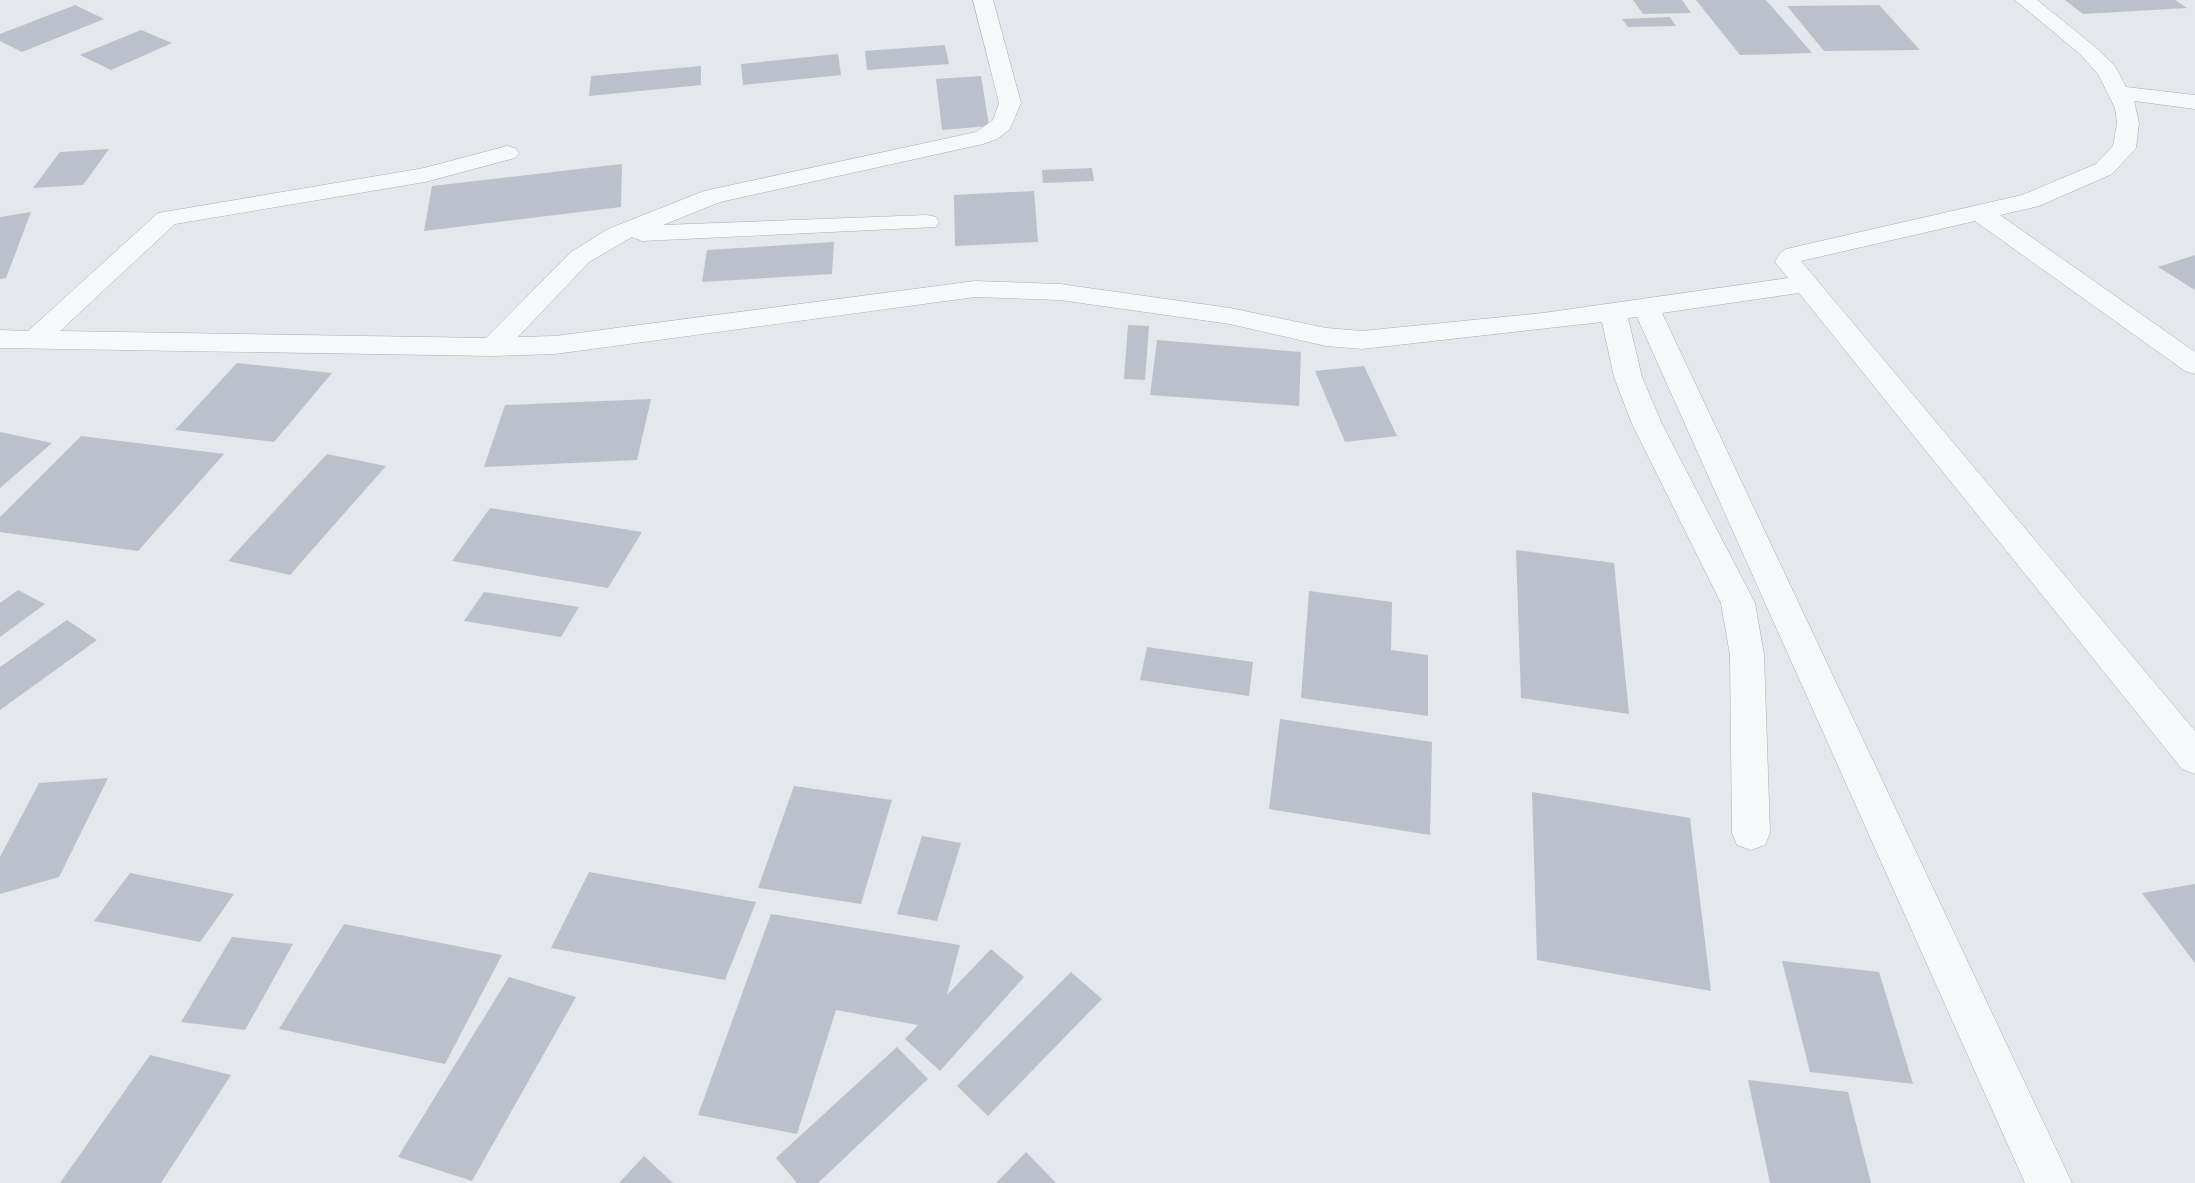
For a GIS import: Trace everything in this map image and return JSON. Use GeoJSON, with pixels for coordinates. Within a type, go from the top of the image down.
{"type":"FeatureCollection","features":[{"type":"Feature","properties":{"kind":"street"},"geometry":{"type":"LineString","coordinates":[[494,347],[580,257],[617,234],[713,196],[982,137],[999,130],[1007,119],[1010,104],[983,0]]}},
{"type":"Feature","properties":{"kind":"street"},"geometry":{"type":"LineString","coordinates":[[2025,0],[2087,50],[2107,71],[2126,108],[2128,123],[2124,148],[2104,169],[2030,201],[1795,254],[1789,258],[1788,262],[2195,758]]}},
{"type":"Feature","properties":{"kind":"street"},"geometry":{"type":"LineString","coordinates":[[2120,93],[2195,102]]}},
{"type":"Feature","properties":{"kind":"street"},"geometry":{"type":"LineString","coordinates":[[35,339],[167,218],[425,175],[507,153]]}},
{"type":"Feature","properties":{"kind":"street"},"geometry":{"type":"LineString","coordinates":[[1978,212],[2195,365]]}},
{"type":"Feature","properties":{"kind":"street"},"geometry":{"type":"LineString","coordinates":[[617,234],[927,222]]}},
{"type":"Feature","properties":{"kind":"street"},"geometry":{"type":"LineString","coordinates":[[0,339],[494,347],[555,345],[975,289],[1060,292],[1230,316],[1326,337],[1362,340],[1630,309],[1806,284]]}},
{"type":"Feature","properties":{"kind":"street"},"geometry":{"type":"LineString","coordinates":[[1630,309],[1629,377],[1647,424],[1738,603],[1747,655],[1751,833]]}},
{"type":"Feature","properties":{"kind":"street"},"geometry":{"type":"LineString","coordinates":[[1630,309],[2049,1183]]}},
{"type":"Feature","properties":{"kind":"building"},"geometry":{"type":"Polygon","coordinates":[[[1633,0],[1682,0],[1691,13],[1643,14],[1633,0]]]}},
{"type":"Feature","properties":{"kind":"building"},"geometry":{"type":"Polygon","coordinates":[[[1696,0],[1766,0],[1812,53],[1740,55],[1696,0]]]}},
{"type":"Feature","properties":{"kind":"building"},"geometry":{"type":"Polygon","coordinates":[[[2065,0],[2175,0],[2187,8],[2083,14],[2065,0]]]}},
{"type":"Feature","properties":{"kind":"building"},"geometry":{"type":"Polygon","coordinates":[[[75,5],[104,19],[22,52],[0,41],[0,34],[75,5]]]}},
{"type":"Feature","properties":{"kind":"building"},"geometry":{"type":"Polygon","coordinates":[[[1879,5],[1920,50],[1824,51],[1787,6],[1879,5]]]}},
{"type":"Feature","properties":{"kind":"building"},"geometry":{"type":"Polygon","coordinates":[[[1670,17],[1676,26],[1628,27],[1622,19],[1670,17]]]}},
{"type":"Feature","properties":{"kind":"building"},"geometry":{"type":"Polygon","coordinates":[[[141,30],[172,43],[111,70],[80,55],[141,30]]]}},
{"type":"Feature","properties":{"kind":"building"},"geometry":{"type":"Polygon","coordinates":[[[945,45],[949,64],[867,70],[865,51],[945,45]]]}},
{"type":"Feature","properties":{"kind":"building"},"geometry":{"type":"Polygon","coordinates":[[[838,54],[841,75],[743,85],[741,64],[838,54]]]}},
{"type":"Feature","properties":{"kind":"building"},"geometry":{"type":"Polygon","coordinates":[[[701,66],[701,85],[589,96],[591,76],[701,66]]]}},
{"type":"Feature","properties":{"kind":"building"},"geometry":{"type":"Polygon","coordinates":[[[981,76],[989,126],[942,130],[936,79],[981,76]]]}},
{"type":"Feature","properties":{"kind":"building"},"geometry":{"type":"Polygon","coordinates":[[[109,149],[83,185],[33,188],[60,152],[109,149]]]}},
{"type":"Feature","properties":{"kind":"building"},"geometry":{"type":"Polygon","coordinates":[[[622,164],[621,207],[424,231],[432,186],[622,164]]]}},
{"type":"Feature","properties":{"kind":"building"},"geometry":{"type":"Polygon","coordinates":[[[1092,168],[1094,181],[1043,183],[1042,170],[1092,168]]]}},
{"type":"Feature","properties":{"kind":"building"},"geometry":{"type":"Polygon","coordinates":[[[1034,191],[1038,242],[955,246],[954,195],[1034,191]]]}},
{"type":"Feature","properties":{"kind":"building"},"geometry":{"type":"Polygon","coordinates":[[[31,212],[6,278],[0,279],[0,217],[31,212]]]}},
{"type":"Feature","properties":{"kind":"building"},"geometry":{"type":"Polygon","coordinates":[[[834,242],[832,274],[702,282],[707,250],[834,242]]]}},
{"type":"Feature","properties":{"kind":"building"},"geometry":{"type":"Polygon","coordinates":[[[2195,255],[2195,290],[2158,267],[2195,255]]]}},
{"type":"Feature","properties":{"kind":"building"},"geometry":{"type":"Polygon","coordinates":[[[1128,325],[1149,326],[1145,380],[1124,379],[1128,325]]]}},
{"type":"Feature","properties":{"kind":"building"},"geometry":{"type":"Polygon","coordinates":[[[1157,340],[1301,352],[1299,406],[1150,395],[1157,340]]]}},
{"type":"Feature","properties":{"kind":"building"},"geometry":{"type":"Polygon","coordinates":[[[237,363],[332,373],[274,442],[175,430],[237,363]]]}},
{"type":"Feature","properties":{"kind":"building"},"geometry":{"type":"Polygon","coordinates":[[[1364,366],[1397,436],[1345,442],[1315,371],[1364,366]]]}},
{"type":"Feature","properties":{"kind":"building"},"geometry":{"type":"Polygon","coordinates":[[[651,399],[637,460],[484,467],[505,405],[651,399]]]}},
{"type":"Feature","properties":{"kind":"building"},"geometry":{"type":"Polygon","coordinates":[[[0,432],[52,443],[0,488],[0,432]]]}},
{"type":"Feature","properties":{"kind":"building"},"geometry":{"type":"Polygon","coordinates":[[[81,436],[224,454],[138,551],[0,532],[0,517],[81,436]]]}},
{"type":"Feature","properties":{"kind":"building"},"geometry":{"type":"Polygon","coordinates":[[[327,454],[386,466],[290,575],[228,561],[327,454]]]}},
{"type":"Feature","properties":{"kind":"building"},"geometry":{"type":"Polygon","coordinates":[[[490,508],[642,532],[608,588],[452,561],[490,508]]]}},
{"type":"Feature","properties":{"kind":"building"},"geometry":{"type":"Polygon","coordinates":[[[1516,550],[1614,563],[1629,714],[1521,698],[1516,550]]]}},
{"type":"Feature","properties":{"kind":"building"},"geometry":{"type":"Polygon","coordinates":[[[18,590],[45,604],[0,637],[0,603],[18,590]]]}},
{"type":"Feature","properties":{"kind":"building"},"geometry":{"type":"Polygon","coordinates":[[[1309,591],[1392,602],[1391,650],[1428,655],[1428,716],[1301,698],[1309,591]]]}},
{"type":"Feature","properties":{"kind":"building"},"geometry":{"type":"Polygon","coordinates":[[[484,592],[579,607],[561,637],[464,621],[484,592]]]}},
{"type":"Feature","properties":{"kind":"building"},"geometry":{"type":"Polygon","coordinates":[[[67,620],[97,640],[0,710],[0,667],[67,620]]]}},
{"type":"Feature","properties":{"kind":"building"},"geometry":{"type":"Polygon","coordinates":[[[1147,647],[1253,662],[1249,696],[1140,680],[1147,647]]]}},
{"type":"Feature","properties":{"kind":"building"},"geometry":{"type":"Polygon","coordinates":[[[1280,719],[1432,742],[1430,835],[1269,809],[1280,719]]]}},
{"type":"Feature","properties":{"kind":"building"},"geometry":{"type":"Polygon","coordinates":[[[108,778],[59,877],[0,894],[0,857],[39,783],[108,778]]]}},
{"type":"Feature","properties":{"kind":"building"},"geometry":{"type":"Polygon","coordinates":[[[794,786],[892,800],[861,904],[758,888],[794,786]]]}},
{"type":"Feature","properties":{"kind":"building"},"geometry":{"type":"Polygon","coordinates":[[[1532,792],[1690,818],[1711,991],[1537,960],[1532,792]]]}},
{"type":"Feature","properties":{"kind":"building"},"geometry":{"type":"Polygon","coordinates":[[[922,836],[961,843],[937,921],[897,914],[922,836]]]}},
{"type":"Feature","properties":{"kind":"building"},"geometry":{"type":"Polygon","coordinates":[[[589,872],[756,902],[725,980],[551,948],[589,872]]]}},
{"type":"Feature","properties":{"kind":"building"},"geometry":{"type":"Polygon","coordinates":[[[130,873],[234,894],[200,942],[94,921],[130,873]]]}},
{"type":"Feature","properties":{"kind":"building"},"geometry":{"type":"Polygon","coordinates":[[[2195,884],[2195,963],[2142,893],[2195,884]]]}},
{"type":"Feature","properties":{"kind":"building"},"geometry":{"type":"Polygon","coordinates":[[[771,914],[960,945],[947,995],[991,949],[1024,977],[940,1071],[905,1039],[918,1025],[836,1010],[797,1134],[698,1115],[771,914]]]}},
{"type":"Feature","properties":{"kind":"building"},"geometry":{"type":"Polygon","coordinates":[[[344,924],[502,955],[445,1064],[279,1029],[344,924]]]}},
{"type":"Feature","properties":{"kind":"building"},"geometry":{"type":"Polygon","coordinates":[[[232,937],[293,944],[245,1030],[181,1022],[232,937]]]}},
{"type":"Feature","properties":{"kind":"building"},"geometry":{"type":"Polygon","coordinates":[[[1782,961],[1879,972],[1913,1084],[1810,1072],[1782,961]]]}},
{"type":"Feature","properties":{"kind":"building"},"geometry":{"type":"Polygon","coordinates":[[[1071,972],[1102,999],[988,1116],[957,1086],[1071,972]]]}},
{"type":"Feature","properties":{"kind":"building"},"geometry":{"type":"Polygon","coordinates":[[[509,977],[576,997],[472,1181],[398,1157],[509,977]]]}},
{"type":"Feature","properties":{"kind":"building"},"geometry":{"type":"Polygon","coordinates":[[[897,1047],[928,1079],[818,1183],[797,1183],[776,1158],[897,1047]]]}},
{"type":"Feature","properties":{"kind":"building"},"geometry":{"type":"Polygon","coordinates":[[[150,1055],[231,1075],[161,1183],[60,1183],[150,1055]]]}},
{"type":"Feature","properties":{"kind":"building"},"geometry":{"type":"Polygon","coordinates":[[[1748,1080],[1848,1092],[1871,1183],[1770,1183],[1748,1080]]]}},
{"type":"Feature","properties":{"kind":"building"},"geometry":{"type":"Polygon","coordinates":[[[1026,1152],[1056,1183],[996,1183],[1026,1152]]]}},
{"type":"Feature","properties":{"kind":"building"},"geometry":{"type":"Polygon","coordinates":[[[644,1156],[673,1183],[619,1183],[644,1156]]]}}]}
